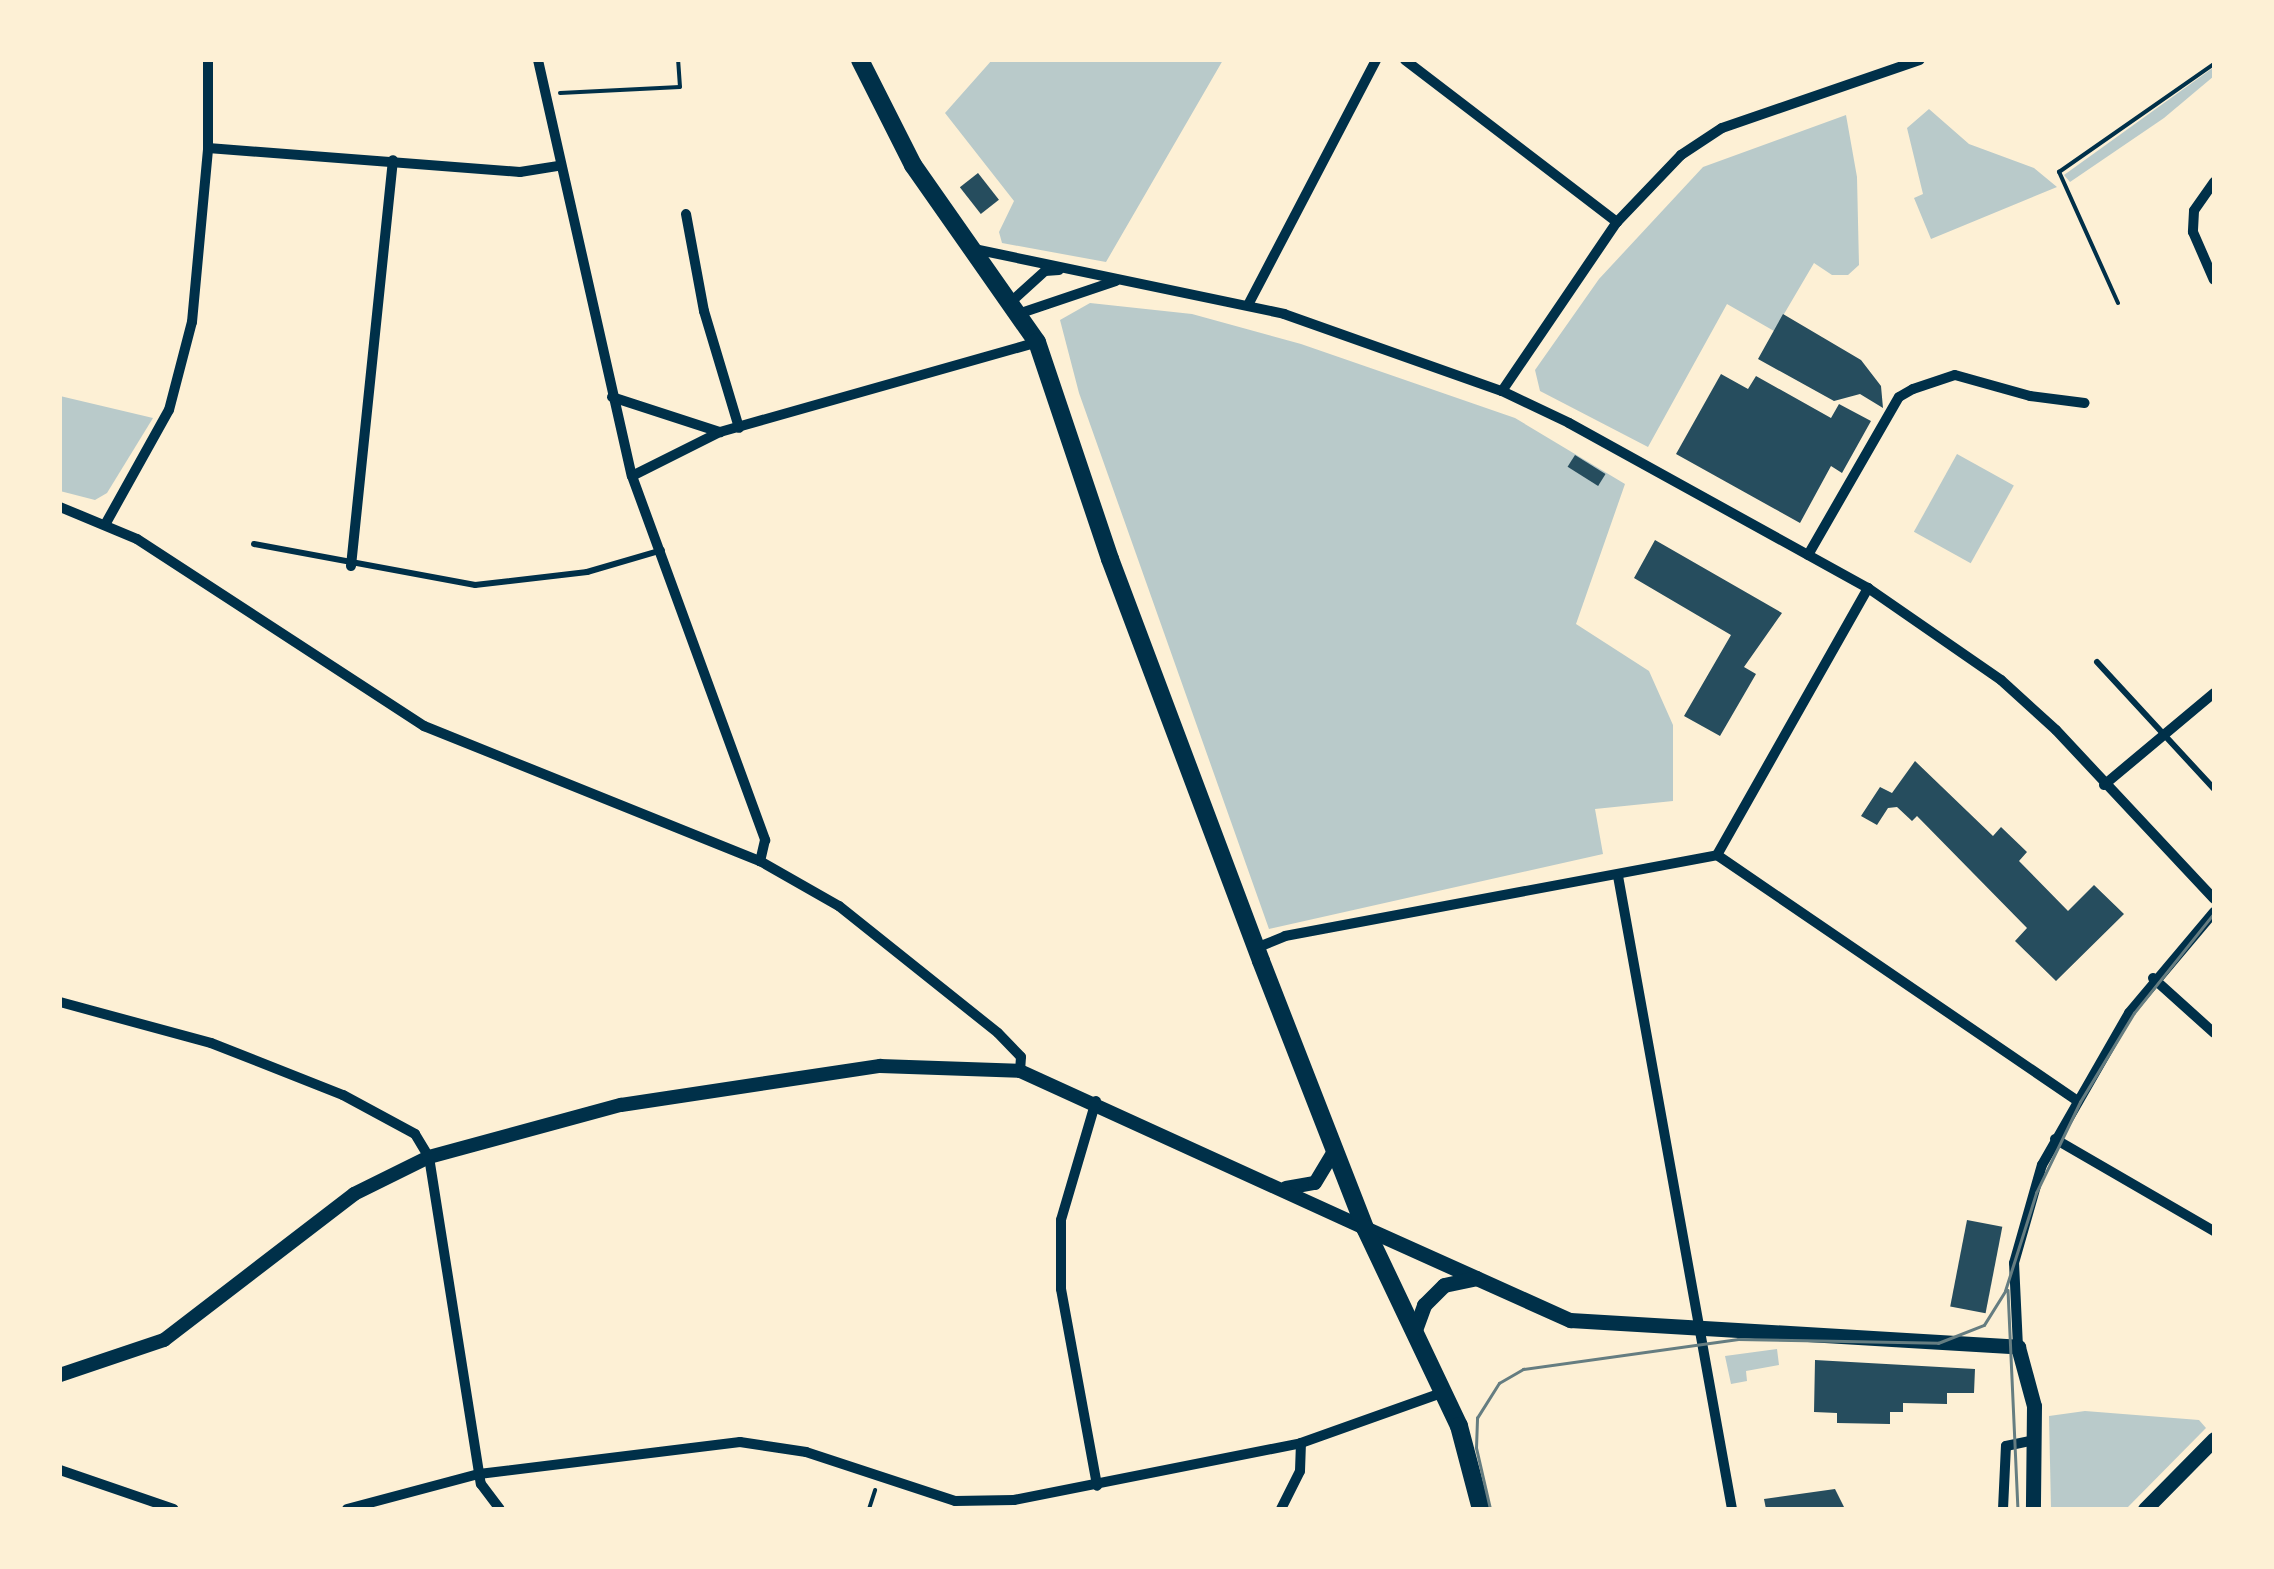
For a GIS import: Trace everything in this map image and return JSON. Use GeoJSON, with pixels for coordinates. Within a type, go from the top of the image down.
{"type":"FeatureCollection","features":[{"type":"Feature","properties":{"kind":"main road"},"geometry":{"type":"LineString","coordinates":[[860,60],[913,166],[1017,306],[1038,342],[1110,559],[1256,948],[1365,1228],[1444,1392],[1481,1509]]}},
{"type":"Feature","properties":{"kind":"main road"},"geometry":{"type":"LineString","coordinates":[[1365,1228],[1570,1320],[2018,1346],[2027,1363],[2036,1440],[2032,1509]]}},
{"type":"Feature","properties":{"kind":"main road"},"geometry":{"type":"LineString","coordinates":[[1415,1330],[1424,1305],[1444,1285],[1476,1278]]}},
{"type":"Feature","properties":{"kind":"main road"},"geometry":{"type":"LineString","coordinates":[[2145,1509],[2214,1439]]}},
{"type":"Feature","properties":{"kind":"street"},"geometry":{"type":"LineString","coordinates":[[106,523],[152,448],[180,374],[208,148],[208,60]]}},
{"type":"Feature","properties":{"kind":"street"},"geometry":{"type":"LineString","coordinates":[[538,60],[632,476],[663,550],[764,840],[760,861]]}},
{"type":"Feature","properties":{"kind":"street"},"geometry":{"type":"LineString","coordinates":[[1248,304],[1376,60]]}},
{"type":"Feature","properties":{"kind":"street"},"geometry":{"type":"LineString","coordinates":[[1405,60],[1617,222]]}},
{"type":"Feature","properties":{"kind":"street"},"geometry":{"type":"LineString","coordinates":[[1502,391],[1617,222],[1660,174],[1722,128],[1920,60]]}},
{"type":"Feature","properties":{"kind":"street"},"geometry":{"type":"LineString","coordinates":[[208,148],[520,172],[559,166]]}},
{"type":"Feature","properties":{"kind":"street"},"geometry":{"type":"LineString","coordinates":[[351,566],[394,160]]}},
{"type":"Feature","properties":{"kind":"street"},"geometry":{"type":"LineString","coordinates":[[2214,182],[2194,211],[2193,232],[2214,280]]}},
{"type":"Feature","properties":{"kind":"street"},"geometry":{"type":"LineString","coordinates":[[686,214],[704,311],[740,428]]}},
{"type":"Feature","properties":{"kind":"street"},"geometry":{"type":"LineString","coordinates":[[974,250],[1248,304],[1502,391],[1868,588],[2001,680],[2214,900]]}},
{"type":"Feature","properties":{"kind":"street"},"geometry":{"type":"LineString","coordinates":[[1017,306],[1045,271],[1070,268]]}},
{"type":"Feature","properties":{"kind":"street"},"geometry":{"type":"LineString","coordinates":[[1017,306],[1117,280]]}},
{"type":"Feature","properties":{"kind":"street"},"geometry":{"type":"LineString","coordinates":[[632,476],[720,432],[1038,342]]}},
{"type":"Feature","properties":{"kind":"street"},"geometry":{"type":"LineString","coordinates":[[1808,554],[1899,398],[1930,379],[1954,375],[2030,396],[2085,402]]}},
{"type":"Feature","properties":{"kind":"street"},"geometry":{"type":"LineString","coordinates":[[612,397],[720,432]]}},
{"type":"Feature","properties":{"kind":"street"},"geometry":{"type":"LineString","coordinates":[[60,507],[106,523],[263,616],[424,726],[760,861],[899,948],[1022,1057],[1020,1070]]}},
{"type":"Feature","properties":{"kind":"street"},"geometry":{"type":"LineString","coordinates":[[1717,855],[1868,588]]}},
{"type":"Feature","properties":{"kind":"street"},"geometry":{"type":"LineString","coordinates":[[2104,785],[2214,693]]}},
{"type":"Feature","properties":{"kind":"street"},"geometry":{"type":"LineString","coordinates":[[1256,948],[1284,936],[1717,855],[2076,1100]]}},
{"type":"Feature","properties":{"kind":"street"},"geometry":{"type":"LineString","coordinates":[[1618,876],[1732,1509]]}},
{"type":"Feature","properties":{"kind":"street"},"geometry":{"type":"LineString","coordinates":[[2018,1346],[2018,1241],[2055,1139],[2153,978],[2214,912]]}},
{"type":"Feature","properties":{"kind":"street"},"geometry":{"type":"LineString","coordinates":[[2153,978],[2214,1032]]}},
{"type":"Feature","properties":{"kind":"street"},"geometry":{"type":"LineString","coordinates":[[60,1002],[212,1043],[344,1095],[397,1121],[429,1157],[480,1474],[500,1509]]}},
{"type":"Feature","properties":{"kind":"street"},"geometry":{"type":"LineString","coordinates":[[60,1374],[164,1340],[354,1194],[429,1157],[566,1116],[826,1073],[928,1064],[1020,1070],[1097,1100],[1365,1228]]}},
{"type":"Feature","properties":{"kind":"street"},"geometry":{"type":"LineString","coordinates":[[1097,1100],[1061,1237],[1064,1305],[1097,1486]]}},
{"type":"Feature","properties":{"kind":"street"},"geometry":{"type":"LineString","coordinates":[[2055,1139],[2214,1232]]}},
{"type":"Feature","properties":{"kind":"street"},"geometry":{"type":"LineString","coordinates":[[1286,1188],[1315,1183],[1334,1150]]}},
{"type":"Feature","properties":{"kind":"street"},"geometry":{"type":"LineString","coordinates":[[347,1509],[480,1474],[740,1442],[806,1452],[955,1500],[1014,1500],[1300,1443],[1444,1392]]}},
{"type":"Feature","properties":{"kind":"street"},"geometry":{"type":"LineString","coordinates":[[2003,1509],[2006,1446],[2036,1440]]}},
{"type":"Feature","properties":{"kind":"street"},"geometry":{"type":"LineString","coordinates":[[1281,1509],[1300,1471],[1300,1443]]}},
{"type":"Feature","properties":{"kind":"street"},"geometry":{"type":"LineString","coordinates":[[60,1470],[174,1509]]}},
{"type":"Feature","properties":{"kind":"lane"},"geometry":{"type":"LineString","coordinates":[[254,544],[351,566],[475,584],[587,572],[663,550]]}},
{"type":"Feature","properties":{"kind":"lane"},"geometry":{"type":"LineString","coordinates":[[2097,662],[2214,788]]}},
{"type":"Feature","properties":{"kind":"path"},"geometry":{"type":"LineString","coordinates":[[545,94],[680,87],[678,60]]}},
{"type":"Feature","properties":{"kind":"path"},"geometry":{"type":"LineString","coordinates":[[2118,304],[2059,172],[2214,64]]}},
{"type":"Feature","properties":{"kind":"shaded area"},"geometry":{"type":"Polygon","coordinates":[[[992,60],[1223,60],[1106,262],[1002,243],[999,232],[1014,201],[945,113],[992,60]]]}},
{"type":"Feature","properties":{"kind":"shaded area"},"geometry":{"type":"Polygon","coordinates":[[[2214,67],[2214,76],[2164,118],[2070,182],[2064,175],[2214,67]]]}},
{"type":"Feature","properties":{"kind":"shaded area"},"geometry":{"type":"Polygon","coordinates":[[[1929,109],[1969,144],[2034,168],[2057,187],[1931,239],[1914,198],[1923,194],[1907,128],[1929,109]]]}},
{"type":"Feature","properties":{"kind":"shaded area"},"geometry":{"type":"Polygon","coordinates":[[[1846,115],[1857,177],[1859,265],[1848,275],[1832,275],[1814,263],[1774,331],[1727,304],[1648,447],[1540,391],[1535,370],[1599,279],[1703,167],[1846,115]]]}},
{"type":"Feature","properties":{"kind":"shaded area"},"geometry":{"type":"Polygon","coordinates":[[[1090,303],[1192,314],[1301,344],[1515,418],[1625,484],[1576,624],[1649,671],[1673,725],[1673,801],[1595,809],[1603,854],[1269,929],[1079,393],[1060,320],[1090,303]]]}},
{"type":"Feature","properties":{"kind":"shaded area"},"geometry":{"type":"Polygon","coordinates":[[[60,396],[153,418],[107,493],[95,500],[60,491],[60,396]]]}},
{"type":"Feature","properties":{"kind":"shaded area"},"geometry":{"type":"Polygon","coordinates":[[[1957,454],[2014,486],[1971,563],[1914,532],[1957,454]]]}},
{"type":"Feature","properties":{"kind":"shaded area"},"geometry":{"type":"Polygon","coordinates":[[[1777,1349],[1779,1365],[1746,1371],[1747,1381],[1731,1384],[1725,1356],[1777,1349]]]}},
{"type":"Feature","properties":{"kind":"shaded area"},"geometry":{"type":"Polygon","coordinates":[[[2085,1411],[2199,1420],[2206,1428],[2126,1509],[2051,1509],[2049,1416],[2085,1411]]]}},
{"type":"Feature","properties":{"kind":"building"},"geometry":{"type":"Polygon","coordinates":[[[978,173],[999,200],[981,214],[960,187],[978,173]]]}},
{"type":"Feature","properties":{"kind":"building"},"geometry":{"type":"Polygon","coordinates":[[[1783,314],[1861,360],[1881,386],[1883,408],[1860,394],[1834,401],[1758,359],[1783,314]]]}},
{"type":"Feature","properties":{"kind":"building"},"geometry":{"type":"Polygon","coordinates":[[[1721,374],[1748,389],[1756,376],[1831,418],[1839,404],[1871,421],[1842,473],[1831,466],[1800,523],[1676,454],[1721,374]]]}},
{"type":"Feature","properties":{"kind":"building"},"geometry":{"type":"Polygon","coordinates":[[[1575,455],[1606,474],[1598,486],[1568,467],[1575,455]]]}},
{"type":"Feature","properties":{"kind":"building"},"geometry":{"type":"Polygon","coordinates":[[[1655,540],[1782,613],[1744,667],[1756,674],[1720,736],[1684,716],[1731,635],[1634,578],[1655,540]]]}},
{"type":"Feature","properties":{"kind":"building"},"geometry":{"type":"Polygon","coordinates":[[[1915,761],[1993,836],[2001,827],[2027,852],[2019,861],[2068,911],[2094,885],[2124,914],[2056,981],[2015,941],[2027,928],[1917,816],[1912,821],[1897,807],[1888,808],[1877,825],[1861,816],[1880,787],[1892,793],[1915,761]]]}},
{"type":"Feature","properties":{"kind":"building"},"geometry":{"type":"Polygon","coordinates":[[[1967,1220],[2002,1227],[1986,1313],[1950,1306],[1967,1220]]]}},
{"type":"Feature","properties":{"kind":"building"},"geometry":{"type":"Polygon","coordinates":[[[1815,1360],[1975,1369],[1974,1393],[1947,1393],[1947,1404],[1903,1403],[1903,1412],[1890,1412],[1890,1424],[1837,1423],[1837,1413],[1814,1412],[1815,1360]]]}},
{"type":"Feature","properties":{"kind":"building"},"geometry":{"type":"Polygon","coordinates":[[[1835,1489],[1845,1509],[1766,1509],[1764,1499],[1835,1489]]]}},
{"type":"Feature","properties":{"kind":"tram line"},"geometry":{"type":"LineString","coordinates":[[1490,1509],[1476,1448],[1477,1418],[1499,1383],[1523,1369],[1738,1339],[1938,1343],[1984,1325],[2005,1291],[2036,1193],[2080,1102],[2134,1013],[2214,913]]}},
{"type":"Feature","properties":{"kind":"tram line"},"geometry":{"type":"LineString","coordinates":[[2008,1290],[2018,1509]]}}]}
